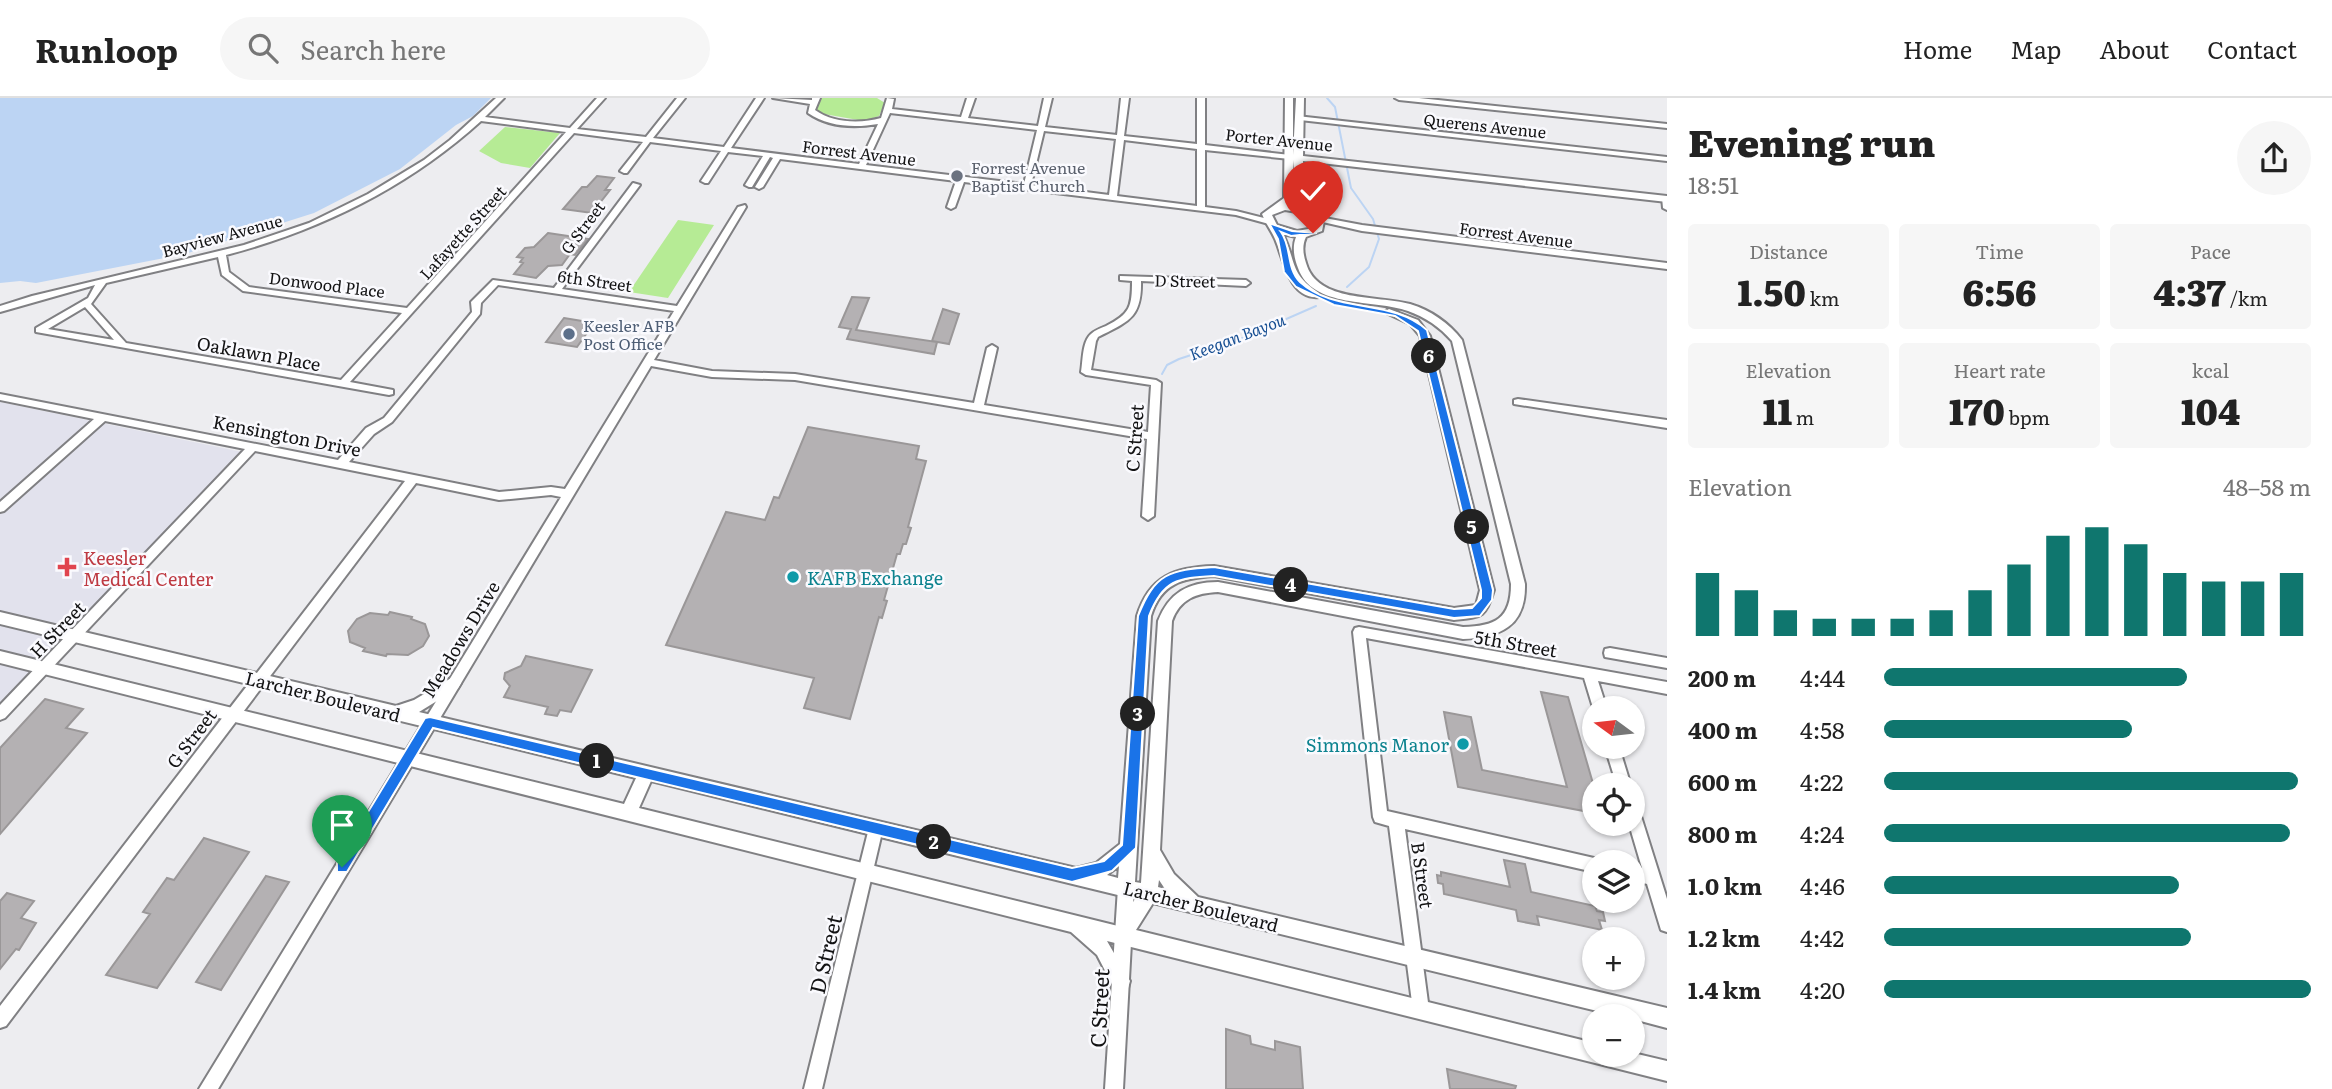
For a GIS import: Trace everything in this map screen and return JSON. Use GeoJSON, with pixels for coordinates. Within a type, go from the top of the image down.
{"type":"FeatureCollection","features":[{"type":"Feature","properties":{"kind":"main road"},"geometry":{"type":"LineString","coordinates":[[1123,935],[1148,894],[1153,853],[1165,621],[1173,602],[1180,596],[1194,589],[1218,587],[1463,633],[1497,629],[1513,616],[1518,606],[1518,584],[1457,340],[1437,321],[1409,308],[1328,292],[1308,280],[1300,262],[1298,246],[1308,234],[1320,226],[1302,195],[1289,98]]}},
{"type":"Feature","properties":{"kind":"main road"},"geometry":{"type":"LineString","coordinates":[[1126,888],[1144,616],[1150,598],[1162,584],[1184,574],[1214,571],[1454,614],[1475,612],[1486,600],[1487,590],[1423,330],[1397,314],[1346,305],[1314,295],[1292,279],[1282,239],[1270,223],[1267,214],[1289,199],[1300,118],[1300,98]]}},
{"type":"Feature","properties":{"kind":"main road","name":"Porter Avenue"},"geometry":{"type":"LineString","coordinates":[[1295,157],[1666,202]]}},
{"type":"Feature","properties":{"kind":"main road"},"geometry":{"type":"LineString","coordinates":[[1277,208],[1314,216]]}},
{"type":"Feature","properties":{"kind":"main road"},"geometry":{"type":"LineString","coordinates":[[1270,223],[1285,232],[1308,234]]}},
{"type":"Feature","properties":{"kind":"main road","name":"Larcher Boulevard"},"geometry":{"type":"LineString","coordinates":[[0,618],[1667,1018]]}},
{"type":"Feature","properties":{"kind":"main road"},"geometry":{"type":"LineString","coordinates":[[0,657],[1582,1050]]}},
{"type":"Feature","properties":{"kind":"main road"},"geometry":{"type":"LineString","coordinates":[[394,713],[419,705],[453,683]]}},
{"type":"Feature","properties":{"kind":"main road"},"geometry":{"type":"LineString","coordinates":[[629,812],[647,772]]}},
{"type":"Feature","properties":{"kind":"main road"},"geometry":{"type":"LineString","coordinates":[[1072,875],[1100,870],[1129,848]]}},
{"type":"Feature","properties":{"kind":"main road"},"geometry":{"type":"LineString","coordinates":[[1153,853],[1168,880],[1196,906]]}},
{"type":"Feature","properties":{"kind":"main road"},"geometry":{"type":"LineString","coordinates":[[1070,922],[1103,949],[1121,981]]}},
{"type":"Feature","properties":{"kind":"main road"},"geometry":{"type":"LineString","coordinates":[[1645,1066],[1667,1071]]}},
{"type":"Feature","properties":{"kind":"street","name":"Bayview Avenue"},"geometry":{"type":"LineString","coordinates":[[0,309],[103,280],[281,236],[357,203],[427,161],[480,119],[500,98]]}},
{"type":"Feature","properties":{"kind":"street","name":"Lafayette Street"},"geometry":{"type":"LineString","coordinates":[[344,384],[601,98]]}},
{"type":"Feature","properties":{"kind":"street"},"geometry":{"type":"LineString","coordinates":[[624,171],[681,98]]}},
{"type":"Feature","properties":{"kind":"street"},"geometry":{"type":"LineString","coordinates":[[705,181],[760,98]]}},
{"type":"Feature","properties":{"kind":"street"},"geometry":{"type":"LineString","coordinates":[[777,98],[815,100],[811,111],[819,117],[868,124],[883,120]]}},
{"type":"Feature","properties":{"kind":"street"},"geometry":{"type":"LineString","coordinates":[[861,167],[888,111],[890,98]]}},
{"type":"Feature","properties":{"kind":"street"},"geometry":{"type":"LineString","coordinates":[[964,119],[971,98]]}},
{"type":"Feature","properties":{"kind":"street"},"geometry":{"type":"LineString","coordinates":[[1027,187],[1048,98]]}},
{"type":"Feature","properties":{"kind":"street"},"geometry":{"type":"LineString","coordinates":[[1113,198],[1125,98]]}},
{"type":"Feature","properties":{"kind":"street"},"geometry":{"type":"LineString","coordinates":[[1201,98],[1201,209]]}},
{"type":"Feature","properties":{"kind":"street"},"geometry":{"type":"LineString","coordinates":[[1399,98],[1476,102],[1667,126]]}},
{"type":"Feature","properties":{"kind":"street","name":"Porter Avenue"},"geometry":{"type":"LineString","coordinates":[[888,111],[1295,157]]}},
{"type":"Feature","properties":{"kind":"street","name":"Querens Avenue"},"geometry":{"type":"LineString","coordinates":[[1300,118],[1667,159]]}},
{"type":"Feature","properties":{"kind":"street","name":"Forrest Avenue"},"geometry":{"type":"LineString","coordinates":[[480,119],[1236,213],[1270,223]]}},
{"type":"Feature","properties":{"kind":"street"},"geometry":{"type":"LineString","coordinates":[[749,186],[773,156]]}},
{"type":"Feature","properties":{"kind":"street"},"geometry":{"type":"LineString","coordinates":[[759,187],[773,156]]}},
{"type":"Feature","properties":{"kind":"street"},"geometry":{"type":"LineString","coordinates":[[951,207],[961,179]]}},
{"type":"Feature","properties":{"kind":"street","name":"G Street"},"geometry":{"type":"LineString","coordinates":[[557,290],[636,185]]}},
{"type":"Feature","properties":{"kind":"street","name":"Meadows Drive"},"geometry":{"type":"LineString","coordinates":[[208,1089],[742,207]]}},
{"type":"Feature","properties":{"kind":"street","name":"Forrest Avenue"},"geometry":{"type":"LineString","coordinates":[[1236,213],[1277,208]]}},
{"type":"Feature","properties":{"kind":"street","name":"Forrest Avenue"},"geometry":{"type":"LineString","coordinates":[[1314,216],[1367,229],[1667,266]]}},
{"type":"Feature","properties":{"kind":"street","name":"Forrest Avenue"},"geometry":{"type":"LineString","coordinates":[[1308,234],[1367,229]]}},
{"type":"Feature","properties":{"kind":"street","name":"Donwood Place"},"geometry":{"type":"LineString","coordinates":[[220,252],[225,273],[246,289],[410,311]]}},
{"type":"Feature","properties":{"kind":"street","name":"D Street"},"geometry":{"type":"LineString","coordinates":[[1123,278],[1246,283]]}},
{"type":"Feature","properties":{"kind":"street","name":"Oaklawn Place"},"geometry":{"type":"LineString","coordinates":[[103,280],[95,297],[39,330],[389,392]]}},
{"type":"Feature","properties":{"kind":"street","name":"C Street"},"geometry":{"type":"LineString","coordinates":[[1136,280],[1137,306],[1133,315],[1095,335],[1091,341],[1086,372],[1156,383],[1148,516]]}},
{"type":"Feature","properties":{"kind":"street"},"geometry":{"type":"LineString","coordinates":[[341,464],[370,430],[388,420],[477,312],[476,302],[490,285],[505,281]]}},
{"type":"Feature","properties":{"kind":"street","name":"6th Street"},"geometry":{"type":"LineString","coordinates":[[505,281],[680,309]]}},
{"type":"Feature","properties":{"kind":"street"},"geometry":{"type":"LineString","coordinates":[[86,303],[123,345]]}},
{"type":"Feature","properties":{"kind":"street"},"geometry":{"type":"LineString","coordinates":[[978,408],[992,348]]}},
{"type":"Feature","properties":{"kind":"street"},"geometry":{"type":"LineString","coordinates":[[648,362],[712,374],[795,377],[1153,436]]}},
{"type":"Feature","properties":{"kind":"street","name":"Kensington Drive"},"geometry":{"type":"LineString","coordinates":[[0,397],[499,496],[551,491],[568,494]]}},
{"type":"Feature","properties":{"kind":"street"},"geometry":{"type":"LineString","coordinates":[[1518,402],[1667,424]]}},
{"type":"Feature","properties":{"kind":"street"},"geometry":{"type":"LineString","coordinates":[[0,508],[103,416]]}},
{"type":"Feature","properties":{"kind":"street","name":"H Street"},"geometry":{"type":"LineString","coordinates":[[0,714],[254,446]]}},
{"type":"Feature","properties":{"kind":"street","name":"G Street"},"geometry":{"type":"LineString","coordinates":[[0,1020],[413,479]]}},
{"type":"Feature","properties":{"kind":"street","name":"5th Street"},"geometry":{"type":"LineString","coordinates":[[1396,820],[1380,817],[1359,632],[1667,688]]}},
{"type":"Feature","properties":{"kind":"street"},"geometry":{"type":"LineString","coordinates":[[1610,653],[1667,663]]}},
{"type":"Feature","properties":{"kind":"street"},"geometry":{"type":"LineString","coordinates":[[1589,673],[1596,696]]}},
{"type":"Feature","properties":{"kind":"street"},"geometry":{"type":"LineString","coordinates":[[1396,820],[1582,862]]}},
{"type":"Feature","properties":{"kind":"street","name":"B Street"},"geometry":{"type":"LineString","coordinates":[[1396,820],[1421,1010]]}},
{"type":"Feature","properties":{"kind":"street","name":"D Street"},"geometry":{"type":"LineString","coordinates":[[813,1089],[876,828]]}},
{"type":"Feature","properties":{"kind":"street"},"geometry":{"type":"LineString","coordinates":[[1640,836],[1667,925]]}},
{"type":"Feature","properties":{"kind":"street"},"geometry":{"type":"LineString","coordinates":[[1645,876],[1653,878]]}},
{"type":"Feature","properties":{"kind":"street","name":"C Street"},"geometry":{"type":"LineString","coordinates":[[1114,1089],[1126,888]]}},
{"type":"Feature","properties":{"kind":"shaded area","name":"Keesler Medical Center"},"geometry":{"type":"Polygon","coordinates":[[[0,402],[242,452],[0,707],[0,402]]]}},
{"type":"Feature","properties":{"kind":"green space"},"geometry":{"type":"Polygon","coordinates":[[[822,98],[877,98],[885,103],[879,116],[864,121],[818,113],[815,109],[822,98]]]}},
{"type":"Feature","properties":{"kind":"green space"},"geometry":{"type":"Polygon","coordinates":[[[505,127],[560,133],[530,168],[501,163],[479,151],[505,127]]]}},
{"type":"Feature","properties":{"kind":"green space"},"geometry":{"type":"Polygon","coordinates":[[[678,220],[714,225],[668,298],[629,292],[678,220]]]}},
{"type":"Feature","properties":{"kind":"water"},"geometry":{"type":"Polygon","coordinates":[[[0,98],[491,98],[473,116],[456,125],[400,169],[314,213],[185,254],[36,283],[0,283],[0,98]]]}},
{"type":"Feature","properties":{"kind":"building"},"geometry":{"type":"Polygon","coordinates":[[[597,176],[614,178],[605,190],[610,190],[592,213],[563,209],[582,187],[587,187],[597,176]]]}},
{"type":"Feature","properties":{"kind":"building"},"geometry":{"type":"Polygon","coordinates":[[[548,233],[588,239],[575,255],[570,254],[562,265],[548,266],[536,278],[514,274],[523,263],[520,262],[523,258],[517,257],[525,248],[534,247],[548,233]]]}},
{"type":"Feature","properties":{"kind":"building"},"geometry":{"type":"Polygon","coordinates":[[[852,297],[869,298],[856,330],[937,342],[934,354],[847,339],[851,329],[839,327],[852,297]]]}},
{"type":"Feature","properties":{"kind":"building"},"geometry":{"type":"Polygon","coordinates":[[[943,309],[959,314],[949,344],[932,341],[943,309]]]}},
{"type":"Feature","properties":{"kind":"building","name":"Keesler AFB Post Office"},"geometry":{"type":"Polygon","coordinates":[[[564,318],[594,323],[577,347],[546,342],[564,318]]]}},
{"type":"Feature","properties":{"kind":"building","name":"KAFB Exchange"},"geometry":{"type":"Polygon","coordinates":[[[808,427],[919,446],[916,459],[926,461],[908,527],[911,528],[906,544],[903,544],[900,554],[897,554],[884,600],[887,601],[882,618],[879,617],[850,719],[804,708],[814,678],[666,645],[726,512],[765,520],[774,497],[779,498],[808,427]]]}},
{"type":"Feature","properties":{"kind":"building"},"geometry":{"type":"Polygon","coordinates":[[[390,612],[412,617],[411,619],[425,624],[429,636],[423,646],[408,655],[386,656],[363,651],[365,648],[350,642],[348,631],[357,619],[370,613],[388,615],[390,612]]]}},
{"type":"Feature","properties":{"kind":"building"},"geometry":{"type":"Polygon","coordinates":[[[526,656],[592,670],[571,712],[560,710],[557,716],[545,714],[548,707],[504,697],[510,686],[504,679],[505,673],[521,666],[526,656]]]}},
{"type":"Feature","properties":{"kind":"building","name":"Simmons Manor"},"geometry":{"type":"Polygon","coordinates":[[[1541,692],[1568,697],[1582,745],[1582,760],[1586,760],[1590,773],[1582,773],[1582,811],[1458,787],[1444,712],[1471,717],[1482,770],[1567,787],[1541,692]]]}},
{"type":"Feature","properties":{"kind":"building"},"geometry":{"type":"Polygon","coordinates":[[[45,699],[83,709],[66,728],[87,733],[0,834],[0,748],[45,699]]]}},
{"type":"Feature","properties":{"kind":"building"},"geometry":{"type":"Polygon","coordinates":[[[204,838],[249,852],[157,988],[106,975],[150,914],[143,912],[167,878],[174,880],[204,838]]]}},
{"type":"Feature","properties":{"kind":"building"},"geometry":{"type":"Polygon","coordinates":[[[1504,860],[1525,864],[1531,892],[1582,903],[1582,913],[1603,913],[1605,921],[1599,920],[1601,927],[1588,927],[1537,916],[1539,925],[1518,921],[1516,910],[1444,894],[1443,884],[1438,883],[1437,875],[1441,876],[1441,872],[1510,887],[1504,860]]]}},
{"type":"Feature","properties":{"kind":"building"},"geometry":{"type":"Polygon","coordinates":[[[266,876],[289,882],[221,990],[196,982],[266,876]]]}},
{"type":"Feature","properties":{"kind":"building"},"geometry":{"type":"Polygon","coordinates":[[[7,893],[34,901],[21,918],[36,923],[19,950],[16,949],[0,969],[0,901],[7,893]]]}},
{"type":"Feature","properties":{"kind":"building"},"geometry":{"type":"Polygon","coordinates":[[[1226,1029],[1250,1036],[1251,1044],[1275,1050],[1275,1041],[1300,1047],[1303,1089],[1226,1089],[1226,1029]]]}},
{"type":"Feature","properties":{"kind":"building"},"geometry":{"type":"Polygon","coordinates":[[[1447,1069],[1516,1086],[1515,1089],[1450,1089],[1447,1069]]]}},
{"type":"Feature","properties":{"kind":"waterway","name":"Keegan Bayou"},"geometry":{"type":"LineString","coordinates":[[1327,98],[1335,107],[1351,188],[1373,219],[1379,239],[1369,267],[1347,287]]}},
{"type":"Feature","properties":{"kind":"waterway","name":"Keegan Bayou"},"geometry":{"type":"LineString","coordinates":[[1162,374],[1167,365],[1179,359],[1243,338],[1316,306]]}},
{"type":"Feature","properties":{"kind":"place","name":"Forrest Avenue Baptist Church"},"geometry":{"type":"Point","coordinates":[957,176]}},
{"type":"Feature","properties":{"kind":"place","name":"Keesler AFB Post Office"},"geometry":{"type":"Point","coordinates":[569,334]}},
{"type":"Feature","properties":{"kind":"place","name":"Keesler Medical Center"},"geometry":{"type":"Point","coordinates":[67,567]}},
{"type":"Feature","properties":{"kind":"place","name":"KAFB Exchange"},"geometry":{"type":"Point","coordinates":[793,577]}},
{"type":"Feature","properties":{"kind":"place","name":"Simmons Manor"},"geometry":{"type":"Point","coordinates":[1463,744]}},
{"type":"Feature","properties":{"kind":"route"},"geometry":{"type":"LineString","coordinates":[[342,867],[430,722],[1072,875],[1088,874],[1107,866],[1129,848],[1144,616],[1153,592],[1162,584],[1184,574],[1214,571],[1454,614],[1475,612],[1482,608],[1486,600],[1487,590],[1423,330],[1414,321],[1397,314],[1321,298],[1292,279],[1286,267],[1282,239],[1271,225],[1291,233],[1313,233]]}}]}
